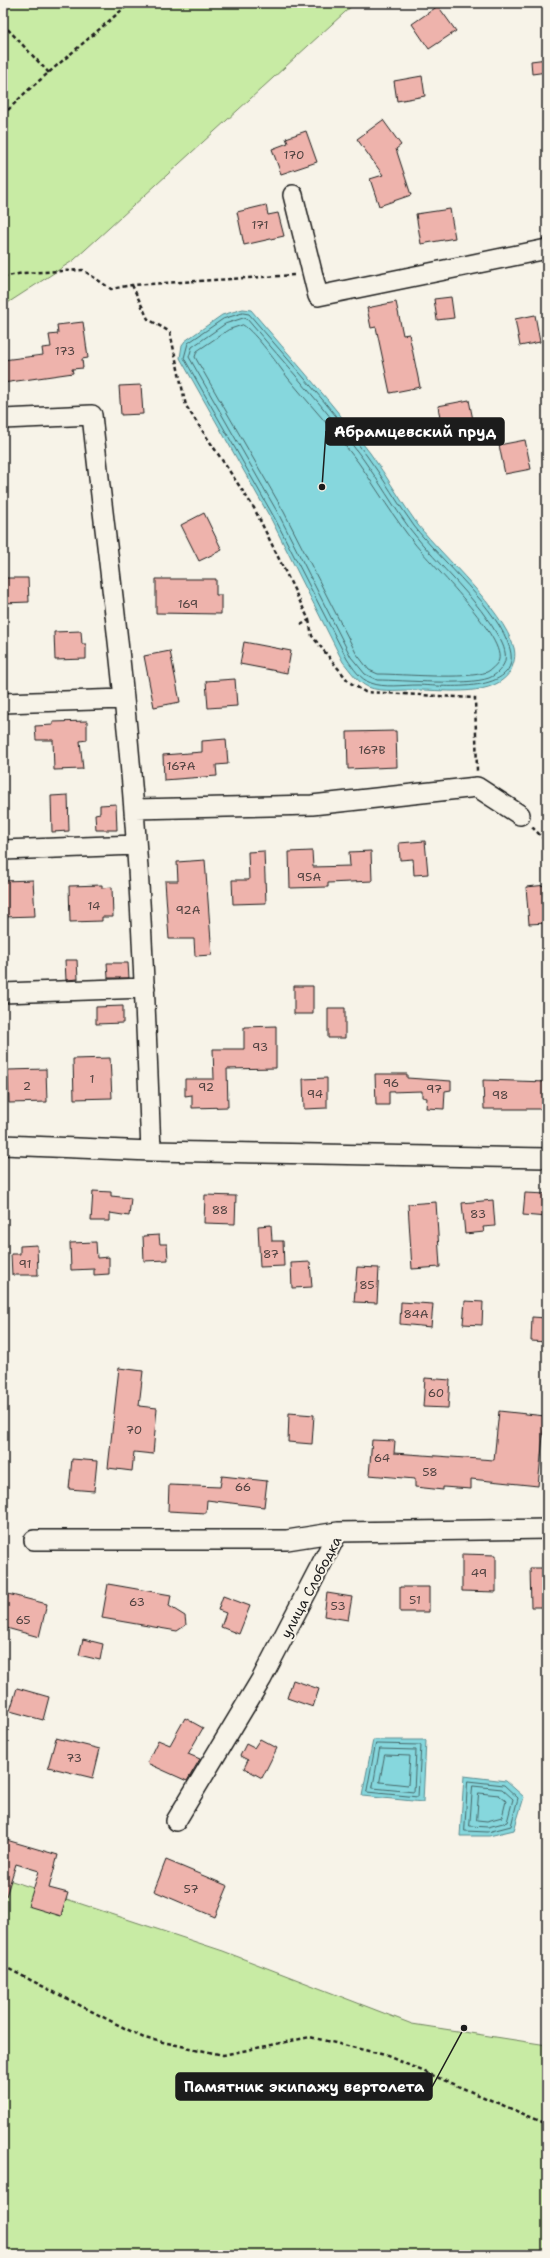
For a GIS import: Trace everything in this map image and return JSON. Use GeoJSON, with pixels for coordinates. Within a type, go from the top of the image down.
{"type":"FeatureCollection","features":[{"type":"Feature","properties":{"kind":"street"},"geometry":{"type":"LineString","coordinates":[[293,195],[318,296],[547,249]]}},
{"type":"Feature","properties":{"kind":"street"},"geometry":{"type":"LineString","coordinates":[[3,419],[92,415],[124,699],[134,809],[145,988],[151,1151]]}},
{"type":"Feature","properties":{"kind":"street"},"geometry":{"type":"LineString","coordinates":[[3,703],[124,699]]}},
{"type":"Feature","properties":{"kind":"street"},"geometry":{"type":"LineString","coordinates":[[134,809],[312,804],[477,787],[520,815]]}},
{"type":"Feature","properties":{"kind":"street"},"geometry":{"type":"LineString","coordinates":[[3,850],[136,846]]}},
{"type":"Feature","properties":{"kind":"street"},"geometry":{"type":"LineString","coordinates":[[3,993],[145,988]]}},
{"type":"Feature","properties":{"kind":"street"},"geometry":{"type":"LineString","coordinates":[[3,1146],[151,1151],[547,1158]]}},
{"type":"Feature","properties":{"kind":"street","name":"улица Слободка"},"geometry":{"type":"LineString","coordinates":[[176,1821],[262,1678],[338,1532],[547,1529]]}},
{"type":"Feature","properties":{"kind":"street"},"geometry":{"type":"LineString","coordinates":[[34,1540],[287,1540],[338,1532]]}},
{"type":"Feature","properties":{"kind":"path"},"geometry":{"type":"LineString","coordinates":[[3,115],[49,72],[130,3]]}},
{"type":"Feature","properties":{"kind":"path"},"geometry":{"type":"LineString","coordinates":[[3,24],[49,72]]}},
{"type":"Feature","properties":{"kind":"path"},"geometry":{"type":"LineString","coordinates":[[3,277],[23,273],[83,270],[111,289],[132,285],[312,274]]}},
{"type":"Feature","properties":{"kind":"path"},"geometry":{"type":"LineString","coordinates":[[132,285],[148,319],[170,332],[186,406],[254,508],[309,620],[312,636],[349,682],[365,692],[476,698],[477,787]]}},
{"type":"Feature","properties":{"kind":"path"},"geometry":{"type":"LineString","coordinates":[[298,626],[309,620]]}},
{"type":"Feature","properties":{"kind":"path"},"geometry":{"type":"LineString","coordinates":[[520,815],[547,842]]}},
{"type":"Feature","properties":{"kind":"path"},"geometry":{"type":"LineString","coordinates":[[3,1966],[144,2038],[223,2054],[310,2038],[385,2056],[547,2124]]}},
{"type":"Feature","properties":{"kind":"green space"},"geometry":{"type":"Polygon","coordinates":[[[3,3],[355,3],[74,260],[3,306],[3,3]]]}},
{"type":"Feature","properties":{"kind":"green space"},"geometry":{"type":"Polygon","coordinates":[[[3,1878],[223,1951],[412,2024],[547,2045],[547,2255],[3,2255],[3,1878]]]}},
{"type":"Feature","properties":{"kind":"water"},"geometry":{"type":"Polygon","coordinates":[[[243,309],[251,310],[327,399],[370,453],[418,525],[472,584],[498,617],[508,633],[515,651],[511,670],[504,679],[494,685],[482,689],[456,691],[380,690],[368,687],[360,682],[343,662],[271,519],[180,358],[182,345],[185,341],[222,315],[243,309]]]}},
{"type":"Feature","properties":{"kind":"water"},"geometry":{"type":"Polygon","coordinates":[[[373,1740],[426,1740],[423,1802],[362,1796],[373,1740]]]}},
{"type":"Feature","properties":{"kind":"water"},"geometry":{"type":"Polygon","coordinates":[[[464,1776],[506,1781],[524,1797],[514,1830],[489,1836],[460,1836],[464,1776]]]}},
{"type":"Feature","properties":{"kind":"building"},"geometry":{"type":"Polygon","coordinates":[[[438,6],[456,31],[429,49],[412,24],[438,6]]]}},
{"type":"Feature","properties":{"kind":"building"},"geometry":{"type":"Polygon","coordinates":[[[547,59],[547,72],[532,74],[531,61],[547,59]]]}},
{"type":"Feature","properties":{"kind":"building"},"geometry":{"type":"Polygon","coordinates":[[[422,76],[425,96],[397,101],[394,81],[422,76]]]}},
{"type":"Feature","properties":{"kind":"building"},"geometry":{"type":"Polygon","coordinates":[[[383,120],[401,145],[396,149],[411,195],[379,206],[370,179],[383,175],[357,139],[383,120]]]}},
{"type":"Feature","properties":{"kind":"building"},"geometry":{"type":"Polygon","coordinates":[[[306,131],[317,162],[281,174],[272,149],[288,143],[286,138],[306,131]]]}},
{"type":"Feature","properties":{"kind":"building"},"geometry":{"type":"Polygon","coordinates":[[[266,205],[268,215],[278,213],[284,236],[244,245],[237,212],[266,205]]]}},
{"type":"Feature","properties":{"kind":"building"},"geometry":{"type":"Polygon","coordinates":[[[450,209],[455,238],[421,244],[416,214],[450,209]]]}},
{"type":"Feature","properties":{"kind":"building"},"geometry":{"type":"Polygon","coordinates":[[[451,297],[454,318],[437,320],[434,299],[451,297]]]}},
{"type":"Feature","properties":{"kind":"building"},"geometry":{"type":"Polygon","coordinates":[[[396,302],[403,335],[409,334],[420,387],[390,393],[376,327],[371,328],[367,308],[396,302]]]}},
{"type":"Feature","properties":{"kind":"building"},"geometry":{"type":"Polygon","coordinates":[[[535,315],[540,342],[520,346],[515,319],[535,315]]]}},
{"type":"Feature","properties":{"kind":"building"},"geometry":{"type":"Polygon","coordinates":[[[83,322],[88,358],[82,359],[83,368],[72,369],[73,373],[3,383],[3,360],[43,355],[42,348],[51,347],[49,335],[58,334],[57,325],[83,322]]]}},
{"type":"Feature","properties":{"kind":"building"},"geometry":{"type":"Polygon","coordinates":[[[141,385],[143,414],[121,415],[119,386],[141,385]]]}},
{"type":"Feature","properties":{"kind":"building"},"geometry":{"type":"Polygon","coordinates":[[[469,400],[474,425],[442,431],[438,406],[469,400]]]}},
{"type":"Feature","properties":{"kind":"building"},"geometry":{"type":"Polygon","coordinates":[[[525,440],[531,469],[505,474],[499,445],[525,440]]]}},
{"type":"Feature","properties":{"kind":"building"},"geometry":{"type":"Polygon","coordinates":[[[204,513],[222,550],[199,561],[181,525],[204,513]]]}},
{"type":"Feature","properties":{"kind":"building"},"geometry":{"type":"Polygon","coordinates":[[[3,578],[28,578],[29,602],[3,603],[3,578]]]}},
{"type":"Feature","properties":{"kind":"building"},"geometry":{"type":"Polygon","coordinates":[[[156,579],[216,579],[216,595],[221,595],[221,614],[156,613],[156,579]]]}},
{"type":"Feature","properties":{"kind":"building"},"geometry":{"type":"Polygon","coordinates":[[[81,631],[82,644],[86,644],[86,659],[55,660],[54,632],[81,631]]]}},
{"type":"Feature","properties":{"kind":"building"},"geometry":{"type":"Polygon","coordinates":[[[244,642],[291,651],[287,673],[240,664],[244,642]]]}},
{"type":"Feature","properties":{"kind":"building"},"geometry":{"type":"Polygon","coordinates":[[[170,651],[180,702],[154,707],[144,656],[170,651]]]}},
{"type":"Feature","properties":{"kind":"building"},"geometry":{"type":"Polygon","coordinates":[[[235,679],[237,706],[208,708],[206,681],[235,679]]]}},
{"type":"Feature","properties":{"kind":"building"},"geometry":{"type":"Polygon","coordinates":[[[87,721],[87,740],[80,741],[83,769],[54,770],[53,740],[36,740],[35,726],[53,725],[53,722],[87,721]]]}},
{"type":"Feature","properties":{"kind":"building"},"geometry":{"type":"Polygon","coordinates":[[[396,731],[397,767],[348,769],[347,732],[396,731]]]}},
{"type":"Feature","properties":{"kind":"building"},"geometry":{"type":"Polygon","coordinates":[[[226,739],[228,764],[216,765],[217,776],[164,780],[163,755],[202,752],[202,741],[226,739]]]}},
{"type":"Feature","properties":{"kind":"building"},"geometry":{"type":"Polygon","coordinates":[[[68,795],[69,831],[52,832],[51,796],[68,795]]]}},
{"type":"Feature","properties":{"kind":"building"},"geometry":{"type":"Polygon","coordinates":[[[116,804],[117,830],[96,830],[95,814],[100,813],[100,805],[116,804]]]}},
{"type":"Feature","properties":{"kind":"building"},"geometry":{"type":"Polygon","coordinates":[[[425,841],[428,874],[414,875],[413,859],[400,860],[399,843],[425,841]]]}},
{"type":"Feature","properties":{"kind":"building"},"geometry":{"type":"Polygon","coordinates":[[[264,851],[266,903],[233,904],[232,880],[249,880],[248,852],[264,851]]]}},
{"type":"Feature","properties":{"kind":"building"},"geometry":{"type":"Polygon","coordinates":[[[312,851],[313,867],[350,866],[349,852],[371,851],[372,881],[328,883],[328,887],[290,888],[289,852],[312,851]]]}},
{"type":"Feature","properties":{"kind":"building"},"geometry":{"type":"Polygon","coordinates":[[[205,860],[212,955],[195,956],[194,939],[169,939],[165,881],[178,881],[177,862],[205,860]]]}},
{"type":"Feature","properties":{"kind":"building"},"geometry":{"type":"Polygon","coordinates":[[[33,880],[35,916],[3,917],[3,881],[33,880]]]}},
{"type":"Feature","properties":{"kind":"building"},"geometry":{"type":"Polygon","coordinates":[[[102,885],[102,888],[112,887],[113,917],[102,917],[102,921],[70,922],[69,886],[102,885]]]}},
{"type":"Feature","properties":{"kind":"building"},"geometry":{"type":"Polygon","coordinates":[[[547,885],[547,923],[529,924],[526,887],[547,885]]]}},
{"type":"Feature","properties":{"kind":"building"},"geometry":{"type":"Polygon","coordinates":[[[65,960],[77,960],[78,979],[66,980],[65,960]]]}},
{"type":"Feature","properties":{"kind":"building"},"geometry":{"type":"Polygon","coordinates":[[[107,963],[128,963],[129,978],[108,978],[107,963]]]}},
{"type":"Feature","properties":{"kind":"building"},"geometry":{"type":"Polygon","coordinates":[[[294,986],[313,986],[313,1014],[294,1014],[294,986]]]}},
{"type":"Feature","properties":{"kind":"building"},"geometry":{"type":"Polygon","coordinates":[[[123,1006],[123,1023],[96,1024],[96,1007],[123,1006]]]}},
{"type":"Feature","properties":{"kind":"building"},"geometry":{"type":"Polygon","coordinates":[[[328,1008],[345,1008],[345,1038],[328,1038],[328,1008]]]}},
{"type":"Feature","properties":{"kind":"building"},"geometry":{"type":"Polygon","coordinates":[[[276,1026],[276,1068],[227,1069],[228,1107],[192,1108],[192,1095],[185,1096],[185,1079],[214,1079],[213,1049],[244,1049],[244,1027],[276,1026]]]}},
{"type":"Feature","properties":{"kind":"building"},"geometry":{"type":"Polygon","coordinates":[[[110,1058],[112,1098],[74,1099],[73,1059],[110,1058]]]}},
{"type":"Feature","properties":{"kind":"building"},"geometry":{"type":"Polygon","coordinates":[[[46,1069],[47,1102],[9,1103],[8,1070],[46,1069]]]}},
{"type":"Feature","properties":{"kind":"building"},"geometry":{"type":"Polygon","coordinates":[[[375,1074],[407,1074],[407,1078],[451,1081],[451,1090],[445,1091],[444,1109],[426,1108],[427,1098],[422,1097],[422,1091],[389,1092],[389,1105],[376,1105],[375,1074]]]}},
{"type":"Feature","properties":{"kind":"building"},"geometry":{"type":"Polygon","coordinates":[[[327,1078],[327,1108],[304,1109],[303,1079],[327,1078]]]}},
{"type":"Feature","properties":{"kind":"building"},"geometry":{"type":"Polygon","coordinates":[[[483,1080],[547,1082],[547,1109],[484,1109],[483,1080]]]}},
{"type":"Feature","properties":{"kind":"building"},"geometry":{"type":"Polygon","coordinates":[[[93,1191],[111,1192],[111,1196],[131,1198],[129,1216],[110,1213],[110,1221],[91,1221],[93,1191]]]}},
{"type":"Feature","properties":{"kind":"building"},"geometry":{"type":"Polygon","coordinates":[[[525,1193],[547,1194],[547,1217],[523,1215],[525,1193]]]}},
{"type":"Feature","properties":{"kind":"building"},"geometry":{"type":"Polygon","coordinates":[[[205,1195],[236,1196],[235,1224],[204,1223],[205,1195]]]}},
{"type":"Feature","properties":{"kind":"building"},"geometry":{"type":"Polygon","coordinates":[[[493,1200],[495,1226],[483,1227],[484,1232],[465,1234],[462,1203],[493,1200]]]}},
{"type":"Feature","properties":{"kind":"building"},"geometry":{"type":"Polygon","coordinates":[[[436,1202],[440,1267],[412,1269],[408,1204],[436,1202]]]}},
{"type":"Feature","properties":{"kind":"building"},"geometry":{"type":"Polygon","coordinates":[[[271,1225],[272,1241],[283,1241],[284,1266],[260,1267],[258,1226],[271,1225]]]}},
{"type":"Feature","properties":{"kind":"building"},"geometry":{"type":"Polygon","coordinates":[[[159,1235],[160,1244],[167,1244],[168,1260],[144,1261],[143,1236],[159,1235]]]}},
{"type":"Feature","properties":{"kind":"building"},"geometry":{"type":"Polygon","coordinates":[[[96,1242],[97,1258],[109,1257],[109,1274],[94,1275],[94,1269],[71,1270],[70,1243],[96,1242]]]}},
{"type":"Feature","properties":{"kind":"building"},"geometry":{"type":"Polygon","coordinates":[[[37,1245],[38,1275],[12,1275],[11,1254],[20,1254],[20,1246],[37,1245]]]}},
{"type":"Feature","properties":{"kind":"building"},"geometry":{"type":"Polygon","coordinates":[[[310,1262],[312,1287],[292,1288],[291,1263],[310,1262]]]}},
{"type":"Feature","properties":{"kind":"building"},"geometry":{"type":"Polygon","coordinates":[[[357,1267],[379,1268],[377,1303],[354,1302],[357,1267]]]}},
{"type":"Feature","properties":{"kind":"building"},"geometry":{"type":"Polygon","coordinates":[[[465,1301],[483,1302],[482,1325],[463,1324],[465,1301]]]}},
{"type":"Feature","properties":{"kind":"building"},"geometry":{"type":"Polygon","coordinates":[[[401,1302],[433,1304],[431,1327],[400,1324],[401,1302]]]}},
{"type":"Feature","properties":{"kind":"building"},"geometry":{"type":"Polygon","coordinates":[[[532,1317],[547,1318],[547,1342],[531,1341],[532,1317]]]}},
{"type":"Feature","properties":{"kind":"building"},"geometry":{"type":"Polygon","coordinates":[[[119,1368],[143,1371],[139,1406],[157,1408],[153,1454],[134,1452],[132,1471],[108,1468],[119,1368]]]}},
{"type":"Feature","properties":{"kind":"building"},"geometry":{"type":"Polygon","coordinates":[[[425,1378],[450,1380],[448,1408],[423,1407],[425,1378]]]}},
{"type":"Feature","properties":{"kind":"building"},"geometry":{"type":"Polygon","coordinates":[[[499,1411],[545,1416],[538,1486],[471,1479],[471,1489],[443,1487],[443,1490],[415,1487],[415,1479],[369,1475],[372,1440],[395,1441],[394,1453],[494,1460],[499,1411]]]}},
{"type":"Feature","properties":{"kind":"building"},"geometry":{"type":"Polygon","coordinates":[[[289,1413],[314,1415],[312,1444],[288,1442],[289,1413]]]}},
{"type":"Feature","properties":{"kind":"building"},"geometry":{"type":"Polygon","coordinates":[[[72,1459],[97,1461],[94,1491],[69,1489],[72,1459]]]}},
{"type":"Feature","properties":{"kind":"building"},"geometry":{"type":"Polygon","coordinates":[[[222,1476],[267,1481],[264,1507],[207,1500],[206,1513],[168,1511],[169,1485],[220,1487],[222,1476]]]}},
{"type":"Feature","properties":{"kind":"building"},"geometry":{"type":"Polygon","coordinates":[[[462,1554],[496,1555],[496,1592],[462,1591],[462,1554]]]}},
{"type":"Feature","properties":{"kind":"building"},"geometry":{"type":"Polygon","coordinates":[[[530,1568],[547,1568],[547,1607],[531,1607],[530,1568]]]}},
{"type":"Feature","properties":{"kind":"building"},"geometry":{"type":"Polygon","coordinates":[[[108,1584],[171,1595],[169,1606],[185,1616],[186,1625],[177,1631],[102,1618],[108,1584]]]}},
{"type":"Feature","properties":{"kind":"building"},"geometry":{"type":"Polygon","coordinates":[[[400,1587],[429,1587],[429,1612],[400,1612],[400,1587]]]}},
{"type":"Feature","properties":{"kind":"building"},"geometry":{"type":"Polygon","coordinates":[[[327,1593],[352,1597],[348,1620],[324,1616],[327,1593]]]}},
{"type":"Feature","properties":{"kind":"building"},"geometry":{"type":"Polygon","coordinates":[[[8,1594],[47,1604],[39,1637],[3,1627],[3,1613],[8,1594]]]}},
{"type":"Feature","properties":{"kind":"building"},"geometry":{"type":"Polygon","coordinates":[[[223,1596],[250,1606],[239,1634],[221,1627],[226,1613],[218,1610],[223,1596]]]}},
{"type":"Feature","properties":{"kind":"building"},"geometry":{"type":"Polygon","coordinates":[[[83,1639],[103,1644],[100,1660],[79,1655],[83,1639]]]}},
{"type":"Feature","properties":{"kind":"building"},"geometry":{"type":"Polygon","coordinates":[[[293,1680],[319,1689],[313,1707],[287,1698],[293,1680]]]}},
{"type":"Feature","properties":{"kind":"building"},"geometry":{"type":"Polygon","coordinates":[[[17,1688],[49,1697],[43,1720],[10,1711],[17,1688]]]}},
{"type":"Feature","properties":{"kind":"building"},"geometry":{"type":"Polygon","coordinates":[[[185,1718],[203,1728],[188,1754],[200,1759],[187,1781],[147,1763],[158,1740],[170,1745],[185,1718]]]}},
{"type":"Feature","properties":{"kind":"building"},"geometry":{"type":"Polygon","coordinates":[[[56,1738],[100,1749],[93,1778],[48,1767],[56,1738]]]}},
{"type":"Feature","properties":{"kind":"building"},"geometry":{"type":"Polygon","coordinates":[[[260,1739],[277,1748],[262,1778],[244,1768],[248,1760],[240,1756],[246,1744],[254,1748],[260,1739]]]}},
{"type":"Feature","properties":{"kind":"building"},"geometry":{"type":"Polygon","coordinates":[[[3,1839],[58,1855],[49,1888],[68,1893],[61,1916],[28,1906],[39,1871],[16,1864],[6,1896],[3,1895],[3,1839]]]}},
{"type":"Feature","properties":{"kind":"building"},"geometry":{"type":"Polygon","coordinates":[[[166,1860],[228,1886],[215,1917],[154,1891],[166,1860]]]}},
{"type":"Feature","properties":{"kind":"place","name":"Абрамцевский пруд"},"geometry":{"type":"Point","coordinates":[322,487]}},
{"type":"Feature","properties":{"kind":"place","name":"Памятник экипажу вертолета"},"geometry":{"type":"Point","coordinates":[464,2028]}}]}
